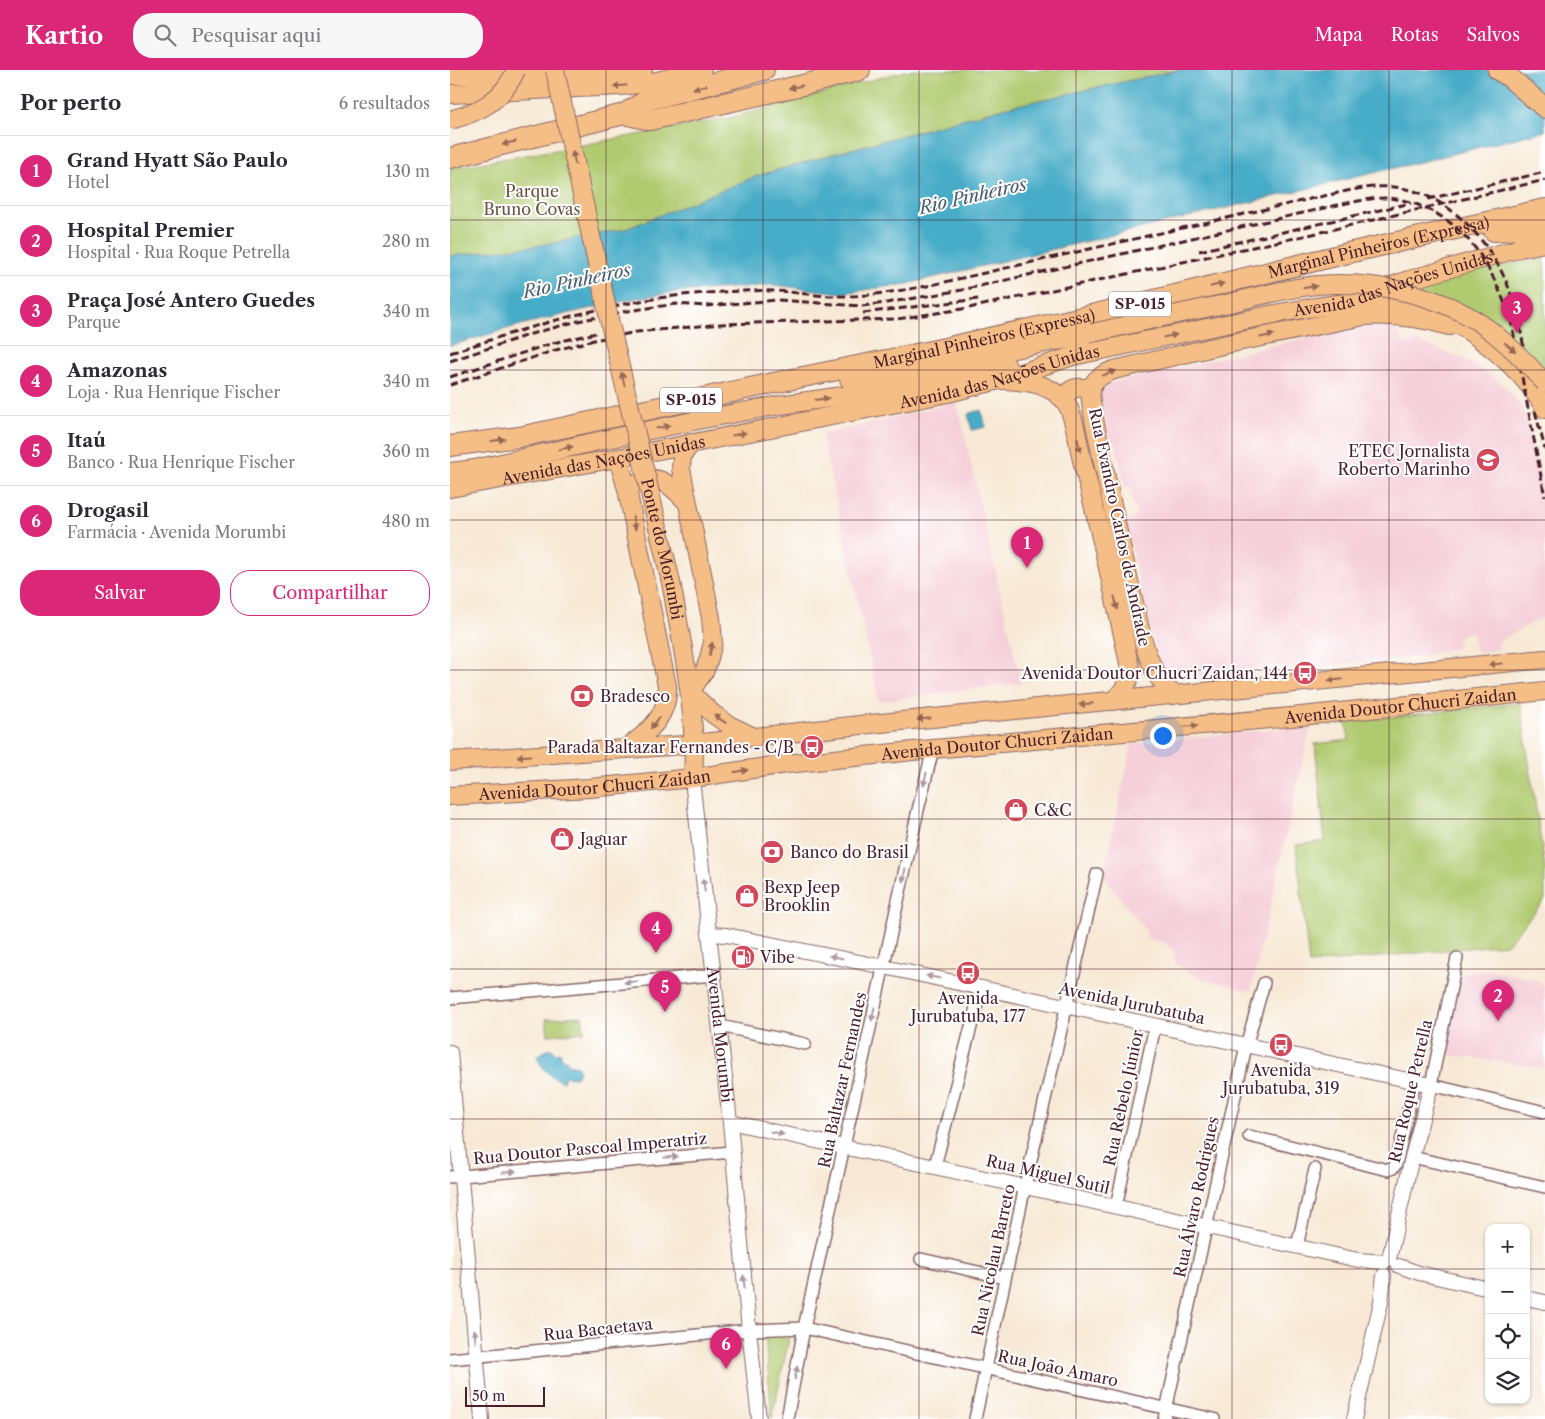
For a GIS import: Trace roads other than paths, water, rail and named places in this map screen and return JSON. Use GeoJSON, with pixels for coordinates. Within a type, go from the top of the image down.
{"type":"FeatureCollection","features":[{"type":"Feature","properties":{"kind":"highway"},"geometry":{"type":"LineString","coordinates":[[450,158],[624,114],[647,100],[764,70]]}},
{"type":"Feature","properties":{"kind":"highway"},"geometry":{"type":"LineString","coordinates":[[624,114],[650,120],[860,70]]}},
{"type":"Feature","properties":{"kind":"highway"},"geometry":{"type":"LineString","coordinates":[[1498,70],[1508,76],[1545,108]]}},
{"type":"Feature","properties":{"kind":"highway","name":"Marginal Pinheiros (Expressa)"},"geometry":{"type":"LineString","coordinates":[[450,446],[519,437],[941,349],[1106,312],[1348,253],[1545,209]]}},
{"type":"Feature","properties":{"kind":"highway"},"geometry":{"type":"LineString","coordinates":[[1452,231],[1545,227]]}},
{"type":"Feature","properties":{"kind":"highway"},"geometry":{"type":"LineString","coordinates":[[788,380],[839,380],[888,375],[1086,334]]}},
{"type":"Feature","properties":{"kind":"main road"},"geometry":{"type":"LineString","coordinates":[[450,120],[477,111],[491,103],[502,93],[516,70]]}},
{"type":"Feature","properties":{"kind":"main road","name":"Ponte do Morumbi"},"geometry":{"type":"LineString","coordinates":[[555,70],[611,328],[671,582],[683,649]]}},
{"type":"Feature","properties":{"kind":"main road"},"geometry":{"type":"LineString","coordinates":[[450,94],[620,86],[649,83],[702,70]]}},
{"type":"Feature","properties":{"kind":"main road"},"geometry":{"type":"LineString","coordinates":[[450,75],[579,76],[637,71]]}},
{"type":"Feature","properties":{"kind":"main road","name":"Avenida das Nações Unidas"},"geometry":{"type":"LineString","coordinates":[[450,488],[618,458],[948,393],[999,380],[1073,356],[1274,314],[1345,303],[1409,280],[1520,248],[1545,243]]}},
{"type":"Feature","properties":{"kind":"main road"},"geometry":{"type":"LineString","coordinates":[[860,394],[896,383],[1015,356],[1086,334],[1316,285],[1350,284],[1375,286],[1435,301],[1462,313],[1487,328],[1522,357],[1545,383]]}},
{"type":"Feature","properties":{"kind":"main road"},"geometry":{"type":"LineString","coordinates":[[1345,303],[1412,306],[1434,312],[1473,334],[1491,347],[1527,384],[1545,409]]}},
{"type":"Feature","properties":{"kind":"main road","name":"Rua Evandro Carlos de Andrade"},"geometry":{"type":"LineString","coordinates":[[1173,695],[1153,668],[1142,636],[1117,528],[1097,430],[1091,389],[1100,377],[1114,370],[1236,342],[1364,316],[1385,314],[1425,319],[1473,334]]}},
{"type":"Feature","properties":{"kind":"main road"},"geometry":{"type":"LineString","coordinates":[[450,472],[482,468],[703,419],[899,388],[1045,359],[1073,356]]}},
{"type":"Feature","properties":{"kind":"main road"},"geometry":{"type":"LineString","coordinates":[[999,380],[1028,381],[1040,384],[1063,399],[1074,388],[1091,389]]}},
{"type":"Feature","properties":{"kind":"main road","name":"Rua Evandro Carlos de Andrade"},"geometry":{"type":"LineString","coordinates":[[1063,399],[1071,413],[1090,488],[1131,672],[1123,691],[1113,701]]}},
{"type":"Feature","properties":{"kind":"main road"},"geometry":{"type":"LineString","coordinates":[[691,443],[682,456],[681,469],[711,618],[713,642],[705,670],[690,692],[713,714],[729,725],[755,737]]}},
{"type":"Feature","properties":{"kind":"main road"},"geometry":{"type":"LineString","coordinates":[[618,458],[627,489],[668,694],[660,718],[645,735],[625,749]]}},
{"type":"Feature","properties":{"kind":"main road"},"geometry":{"type":"LineString","coordinates":[[627,489],[644,479],[654,478],[670,486],[687,502]]}},
{"type":"Feature","properties":{"kind":"main road","name":"Avenida Morumbi"},"geometry":{"type":"LineString","coordinates":[[683,649],[690,692],[694,744],[693,778]]}},
{"type":"Feature","properties":{"kind":"main road","name":"Avenida Doutor Chucri Zaidan"},"geometry":{"type":"LineString","coordinates":[[450,761],[694,744],[860,725],[1545,659]]}},
{"type":"Feature","properties":{"kind":"main road"},"geometry":{"type":"LineString","coordinates":[[1131,672],[1140,675],[1153,668]]}},
{"type":"Feature","properties":{"kind":"main road","name":"Avenida Doutor Chucri Zaidan"},"geometry":{"type":"LineString","coordinates":[[450,796],[590,788],[693,778],[786,764],[933,749],[1291,717],[1545,691]]}},
{"type":"Feature","properties":{"kind":"street","name":"Rua Baltazar Fernandes"},"geometry":{"type":"LineString","coordinates":[[787,1419],[804,1328],[933,749]]}},
{"type":"Feature","properties":{"kind":"street","name":"Avenida Morumbi"},"geometry":{"type":"LineString","coordinates":[[693,778],[692,788],[720,1026],[748,1330],[759,1419]]}},
{"type":"Feature","properties":{"kind":"street","name":"Rua Nicolau Barreto"},"geometry":{"type":"LineString","coordinates":[[975,1419],[1025,1186],[1097,874]]}},
{"type":"Feature","properties":{"kind":"street","name":"Avenida Jurubatuba"},"geometry":{"type":"LineString","coordinates":[[710,934],[726,934],[884,967],[1415,1081],[1545,1112]]}},
{"type":"Feature","properties":{"kind":"street","name":"Rua Roque Petrella"},"geometry":{"type":"LineString","coordinates":[[1354,1419],[1381,1302],[1391,1268],[1396,1232],[1412,1157],[1431,1085],[1457,958]]}},
{"type":"Feature","properties":{"kind":"street"},"geometry":{"type":"LineString","coordinates":[[450,998],[714,975]]}},
{"type":"Feature","properties":{"kind":"street","name":"Rua Álvaro Rodrigues"},"geometry":{"type":"LineString","coordinates":[[1165,1414],[1246,1046],[1264,983]]}},
{"type":"Feature","properties":{"kind":"street"},"geometry":{"type":"LineString","coordinates":[[935,1166],[981,988]]}},
{"type":"Feature","properties":{"kind":"street"},"geometry":{"type":"LineString","coordinates":[[720,1026],[805,1044]]}},
{"type":"Feature","properties":{"kind":"street","name":"Rua Rebelo Júnior"},"geometry":{"type":"LineString","coordinates":[[1116,1207],[1156,1026]]}},
{"type":"Feature","properties":{"kind":"street"},"geometry":{"type":"LineString","coordinates":[[450,1052],[455,1177],[477,1357],[482,1419]]}},
{"type":"Feature","properties":{"kind":"street"},"geometry":{"type":"LineString","coordinates":[[1248,1136],[1388,1170],[1396,1164],[1415,1081]]}},
{"type":"Feature","properties":{"kind":"street","name":"Rua Miguel Sutil"},"geometry":{"type":"LineString","coordinates":[[730,1122],[1485,1288]]}},
{"type":"Feature","properties":{"kind":"street","name":"Rua Doutor Pascoal Imperatriz"},"geometry":{"type":"LineString","coordinates":[[455,1177],[732,1152]]}},
{"type":"Feature","properties":{"kind":"street"},"geometry":{"type":"LineString","coordinates":[[1412,1157],[1545,1187]]}},
{"type":"Feature","properties":{"kind":"street"},"geometry":{"type":"LineString","coordinates":[[1297,1246],[1315,1169]]}},
{"type":"Feature","properties":{"kind":"street"},"geometry":{"type":"LineString","coordinates":[[921,1258],[1005,1278]]}},
{"type":"Feature","properties":{"kind":"street"},"geometry":{"type":"LineString","coordinates":[[1530,1299],[1545,1302]]}},
{"type":"Feature","properties":{"kind":"street","name":"Rua João Amaro"},"geometry":{"type":"LineString","coordinates":[[748,1330],[804,1328],[986,1369],[1165,1414],[1214,1419]]}},
{"type":"Feature","properties":{"kind":"street","name":"Rua Bacaetava"},"geometry":{"type":"LineString","coordinates":[[450,1359],[748,1330]]}},
{"type":"Feature","properties":{"kind":"water","name":"Rio Pinheiros"},"geometry":{"type":"Polygon","coordinates":[[[1179,70],[1545,70],[1545,131],[907,284],[842,293],[772,285],[676,292],[633,299],[520,325],[450,346],[450,256],[536,246],[626,229],[757,176],[1008,107],[1179,70]]]}},
{"type":"Feature","properties":{"kind":"water"},"geometry":{"type":"Polygon","coordinates":[[[981,410],[986,427],[972,430],[968,414],[981,410]]]}},
{"type":"Feature","properties":{"kind":"water"},"geometry":{"type":"Polygon","coordinates":[[[550,1048],[556,1053],[560,1052],[562,1058],[567,1060],[568,1064],[578,1066],[577,1076],[565,1076],[563,1082],[547,1072],[537,1056],[550,1048]]]}},
{"type":"Feature","properties":{"kind":"railway"},"geometry":{"type":"LineString","coordinates":[[1428,199],[1545,172]]}},
{"type":"Feature","properties":{"kind":"railway"},"geometry":{"type":"LineString","coordinates":[[450,385],[556,350],[594,340],[637,332],[721,324],[897,319],[969,308],[1313,234],[1545,180]]}},
{"type":"Feature","properties":{"kind":"railway"},"geometry":{"type":"LineString","coordinates":[[450,353],[518,331],[618,305],[687,295],[729,292],[783,292],[828,296],[859,296],[882,293],[927,286],[1337,193],[1365,188],[1394,187],[1430,197],[1447,207],[1462,219],[1487,248],[1498,264],[1513,299],[1525,355]]}},
{"type":"Feature","properties":{"kind":"railway"},"geometry":{"type":"LineString","coordinates":[[450,361],[531,334],[578,321],[627,311],[676,304],[705,306],[778,300],[861,306],[886,303],[962,290],[1347,203],[1375,198],[1395,199],[1411,202],[1442,217],[1469,240],[1489,269],[1511,320],[1545,497]]}},
{"type":"Feature","properties":{"kind":"railway"},"geometry":{"type":"LineString","coordinates":[[1199,251],[1411,203]]}},
{"type":"Feature","properties":{"kind":"railway"},"geometry":{"type":"LineString","coordinates":[[863,313],[979,299]]}},
{"type":"Feature","properties":{"kind":"railway"},"geometry":{"type":"LineString","coordinates":[[450,377],[553,343],[596,333]]}},
{"type":"Feature","properties":{"kind":"railway"},"geometry":{"type":"LineString","coordinates":[[1535,411],[1545,449]]}},
{"type":"Feature","properties":{"kind":"place","name":"Praça José Antero Guedes"},"geometry":{"type":"Point","coordinates":[1517,333]}},
{"type":"Feature","properties":{"kind":"place","name":"ETEC Jornalista Roberto Marinho"},"geometry":{"type":"Point","coordinates":[1488,460]}},
{"type":"Feature","properties":{"kind":"place","name":"Grand Hyatt São Paulo"},"geometry":{"type":"Point","coordinates":[1027,568]}},
{"type":"Feature","properties":{"kind":"place","name":"Avenida Doutor Chucri Zaidan, 144"},"geometry":{"type":"Point","coordinates":[1305,673]}},
{"type":"Feature","properties":{"kind":"place","name":"Bradesco"},"geometry":{"type":"Point","coordinates":[582,696]}},
{"type":"Feature","properties":{"kind":"place","name":"Parada Baltazar Fernandes - C/B"},"geometry":{"type":"Point","coordinates":[812,747]}},
{"type":"Feature","properties":{"kind":"place","name":"C&C"},"geometry":{"type":"Point","coordinates":[1016,810]}},
{"type":"Feature","properties":{"kind":"place","name":"Jaguar"},"geometry":{"type":"Point","coordinates":[562,839]}},
{"type":"Feature","properties":{"kind":"place","name":"Banco do Brasil"},"geometry":{"type":"Point","coordinates":[772,852]}},
{"type":"Feature","properties":{"kind":"place","name":"Bexp Jeep Brooklin"},"geometry":{"type":"Point","coordinates":[747,896]}},
{"type":"Feature","properties":{"kind":"place","name":"Amazonas"},"geometry":{"type":"Point","coordinates":[656,953]}},
{"type":"Feature","properties":{"kind":"place","name":"Vibe"},"geometry":{"type":"Point","coordinates":[743,957]}},
{"type":"Feature","properties":{"kind":"place","name":"Avenida Jurubatuba, 177"},"geometry":{"type":"Point","coordinates":[968,973]}},
{"type":"Feature","properties":{"kind":"place","name":"Itaú"},"geometry":{"type":"Point","coordinates":[665,1012]}},
{"type":"Feature","properties":{"kind":"place","name":"Hospital Premier"},"geometry":{"type":"Point","coordinates":[1498,1021]}},
{"type":"Feature","properties":{"kind":"place","name":"Avenida Jurubatuba, 319"},"geometry":{"type":"Point","coordinates":[1281,1045]}},
{"type":"Feature","properties":{"kind":"place","name":"Drogasil"},"geometry":{"type":"Point","coordinates":[726,1369]}},
{"type":"Feature","properties":{"kind":"park label","name":"Parque Bruno Covas"},"geometry":{"type":"Point","coordinates":[532,200]}}]}
